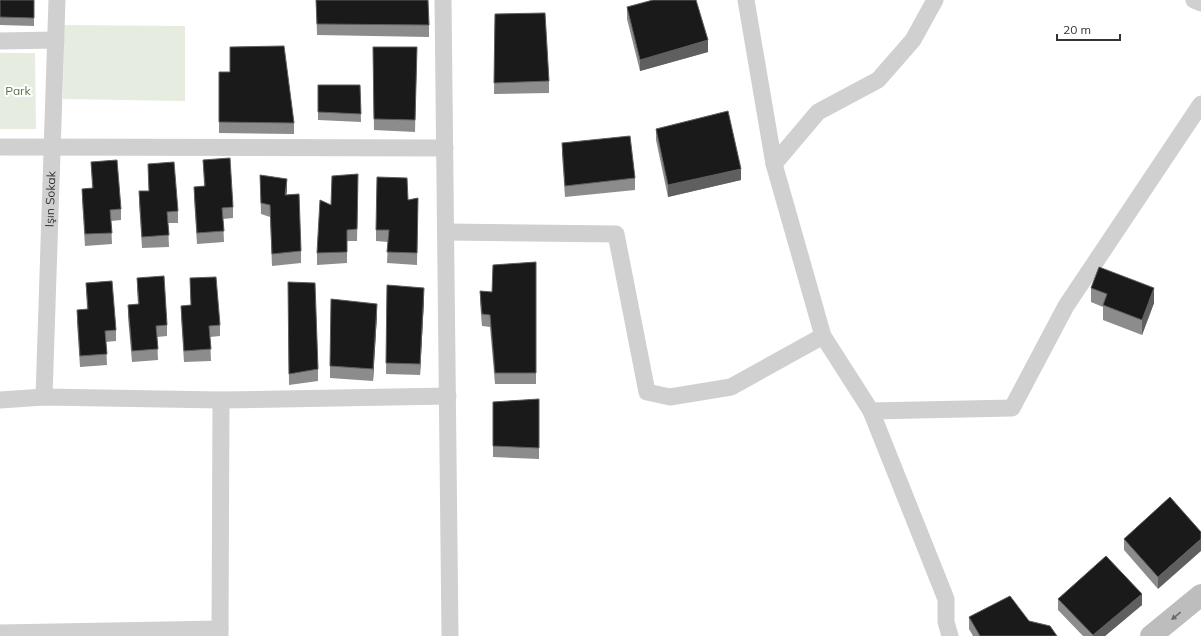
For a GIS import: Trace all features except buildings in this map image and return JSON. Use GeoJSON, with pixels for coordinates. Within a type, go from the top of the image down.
{"type":"FeatureCollection","features":[{"type":"Feature","properties":{"kind":"main road"},"geometry":{"type":"LineString","coordinates":[[1151,636],[1201,595]]}},
{"type":"Feature","properties":{"kind":"street","name":"Işın Sokak"},"geometry":{"type":"LineString","coordinates":[[44,397],[57,0]]}},
{"type":"Feature","properties":{"kind":"street"},"geometry":{"type":"LineString","coordinates":[[443,0],[450,636]]}},
{"type":"Feature","properties":{"kind":"street"},"geometry":{"type":"LineString","coordinates":[[746,0],[774,164],[823,336],[871,411],[946,599],[946,622],[950,636]]}},
{"type":"Feature","properties":{"kind":"street"},"geometry":{"type":"LineString","coordinates":[[774,164],[818,112],[878,80],[913,40],[935,0]]}},
{"type":"Feature","properties":{"kind":"street"},"geometry":{"type":"LineString","coordinates":[[1194,0],[1201,3]]}},
{"type":"Feature","properties":{"kind":"street"},"geometry":{"type":"LineString","coordinates":[[0,41],[56,40]]}},
{"type":"Feature","properties":{"kind":"street"},"geometry":{"type":"LineString","coordinates":[[871,411],[1012,408],[1066,306],[1201,104]]}},
{"type":"Feature","properties":{"kind":"street"},"geometry":{"type":"LineString","coordinates":[[0,147],[445,148]]}},
{"type":"Feature","properties":{"kind":"street"},"geometry":{"type":"LineString","coordinates":[[446,232],[616,234],[647,392],[670,397],[731,387],[823,336]]}},
{"type":"Feature","properties":{"kind":"street"},"geometry":{"type":"LineString","coordinates":[[0,400],[44,397],[221,400],[448,396]]}},
{"type":"Feature","properties":{"kind":"street"},"geometry":{"type":"LineString","coordinates":[[0,633],[220,633],[221,400]]}},
{"type":"Feature","properties":{"kind":"green space"},"geometry":{"type":"Polygon","coordinates":[[[64,25],[185,26],[185,101],[63,99],[64,25]]]}},
{"type":"Feature","properties":{"kind":"green space","name":"Park"},"geometry":{"type":"Polygon","coordinates":[[[0,53],[35,53],[36,129],[0,129],[0,53]]]}}]}
